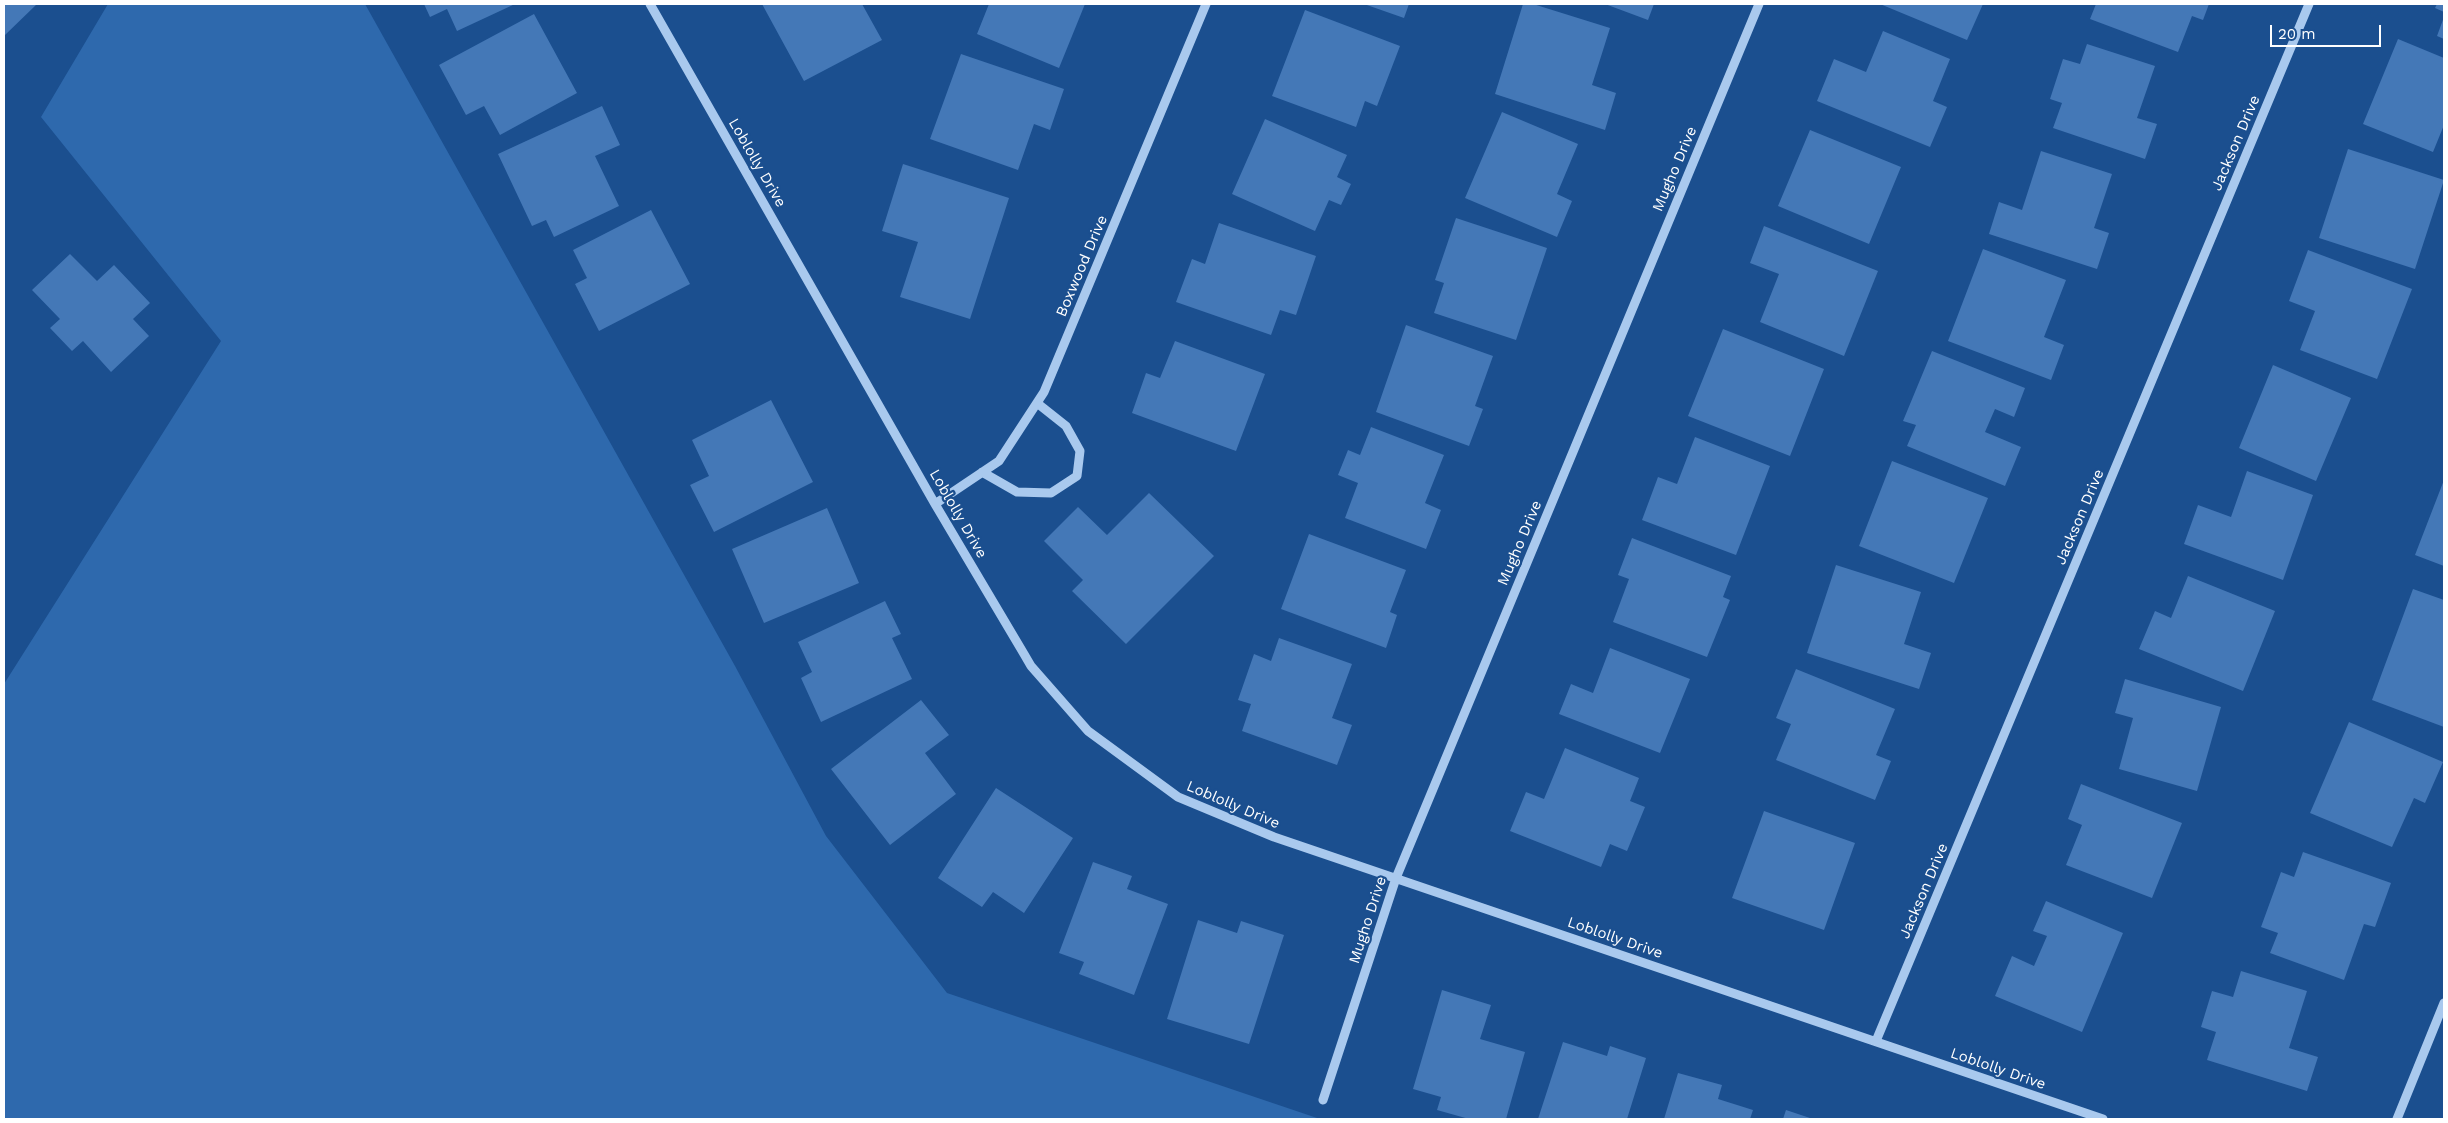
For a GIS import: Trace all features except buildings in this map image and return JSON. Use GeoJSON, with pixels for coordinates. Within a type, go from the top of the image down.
{"type":"FeatureCollection","features":[{"type":"Feature","properties":{"kind":"street","name":"Loblolly Drive"},"geometry":{"type":"LineString","coordinates":[[650,4],[935,504],[1031,666],[1088,731],[1178,797],[1274,837],[2103,1119]]}},
{"type":"Feature","properties":{"kind":"street","name":"Boxwood Drive"},"geometry":{"type":"LineString","coordinates":[[935,504],[1000,461],[1044,392],[1206,4]]}},
{"type":"Feature","properties":{"kind":"street","name":"Mugho Drive"},"geometry":{"type":"LineString","coordinates":[[1323,1100],[1396,878],[1759,4]]}},
{"type":"Feature","properties":{"kind":"street","name":"Jackson Drive"},"geometry":{"type":"LineString","coordinates":[[1876,1041],[2309,4]]}},
{"type":"Feature","properties":{"kind":"street"},"geometry":{"type":"LineString","coordinates":[[982,472],[1017,492],[1051,493],[1077,476],[1080,451],[1066,426],[1037,403]]}},
{"type":"Feature","properties":{"kind":"street"},"geometry":{"type":"LineString","coordinates":[[2397,1119],[2444,1003]]}},
{"type":"Feature","properties":{"kind":"shaded area"},"geometry":{"type":"Polygon","coordinates":[[[108,4],[365,4],[735,666],[826,836],[947,993],[1320,1119],[4,1119],[4,684],[221,341],[41,117],[108,4]]]}}]}
